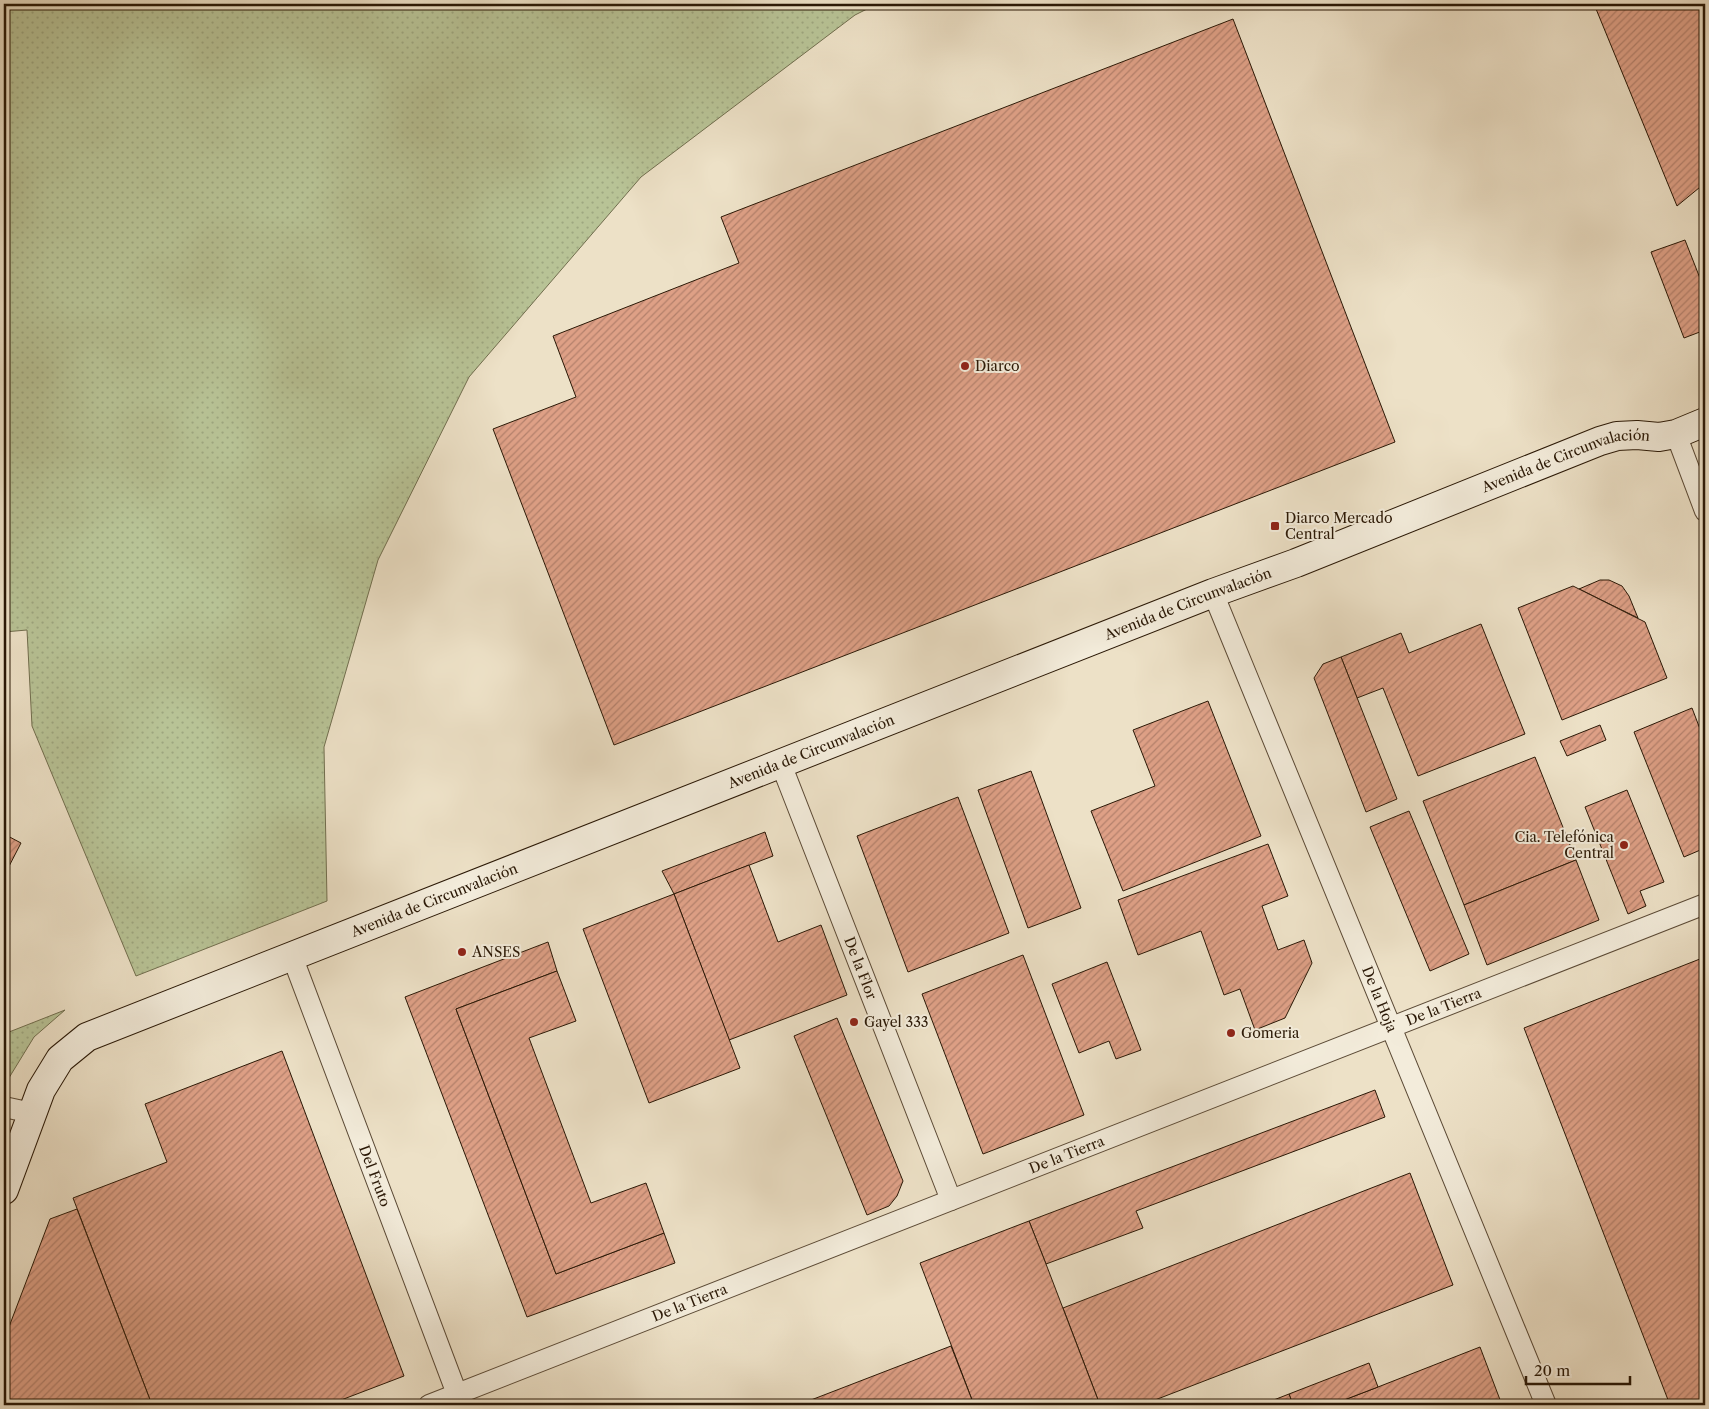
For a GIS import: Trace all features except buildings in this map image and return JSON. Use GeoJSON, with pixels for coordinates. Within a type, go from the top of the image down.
{"type":"FeatureCollection","features":[{"type":"Feature","properties":{"kind":"street","name":"Avenida de Circunvalación"},"geometry":{"type":"LineString","coordinates":[[4,1190],[41,1090],[60,1059],[87,1037],[1296,563],[1600,441],[1616,436],[1676,434],[1705,422]]}},
{"type":"Feature","properties":{"kind":"lane"},"geometry":{"type":"LineString","coordinates":[[1676,434],[1705,511]]}},
{"type":"Feature","properties":{"kind":"lane","name":"De la Hoja"},"geometry":{"type":"LineString","coordinates":[[1214,594],[1546,1405]]}},
{"type":"Feature","properties":{"kind":"lane","name":"De la Flor"},"geometry":{"type":"LineString","coordinates":[[781,764],[951,1200]]}},
{"type":"Feature","properties":{"kind":"lane","name":"De la Tierra"},"geometry":{"type":"LineString","coordinates":[[429,1405],[1705,904]]}},
{"type":"Feature","properties":{"kind":"lane","name":"Del Fruto"},"geometry":{"type":"LineString","coordinates":[[292,956],[457,1394]]}},
{"type":"Feature","properties":{"kind":"lane"},"geometry":{"type":"LineString","coordinates":[[4,1107],[32,1114]]}},
{"type":"Feature","properties":{"kind":"green space"},"geometry":{"type":"Polygon","coordinates":[[[4,4],[877,4],[855,15],[641,177],[469,377],[378,560],[324,747],[327,901],[136,976],[32,726],[27,630],[4,632],[4,4]]]}},
{"type":"Feature","properties":{"kind":"green space"},"geometry":{"type":"Polygon","coordinates":[[[65,1010],[34,1037],[4,1086],[4,1034],[65,1010]]]}},
{"type":"Feature","properties":{"kind":"place","name":"Diarco"},"geometry":{"type":"Point","coordinates":[965,366]}},
{"type":"Feature","properties":{"kind":"place","name":"Diarco Mercado Central"},"geometry":{"type":"Point","coordinates":[1275,526]}},
{"type":"Feature","properties":{"kind":"place","name":"Cia. Telefónica Central"},"geometry":{"type":"Point","coordinates":[1624,845]}},
{"type":"Feature","properties":{"kind":"place","name":"ANSES"},"geometry":{"type":"Point","coordinates":[462,952]}},
{"type":"Feature","properties":{"kind":"place","name":"Gayel 333"},"geometry":{"type":"Point","coordinates":[854,1022]}},
{"type":"Feature","properties":{"kind":"place","name":"Gomeria"},"geometry":{"type":"Point","coordinates":[1231,1033]}}]}
